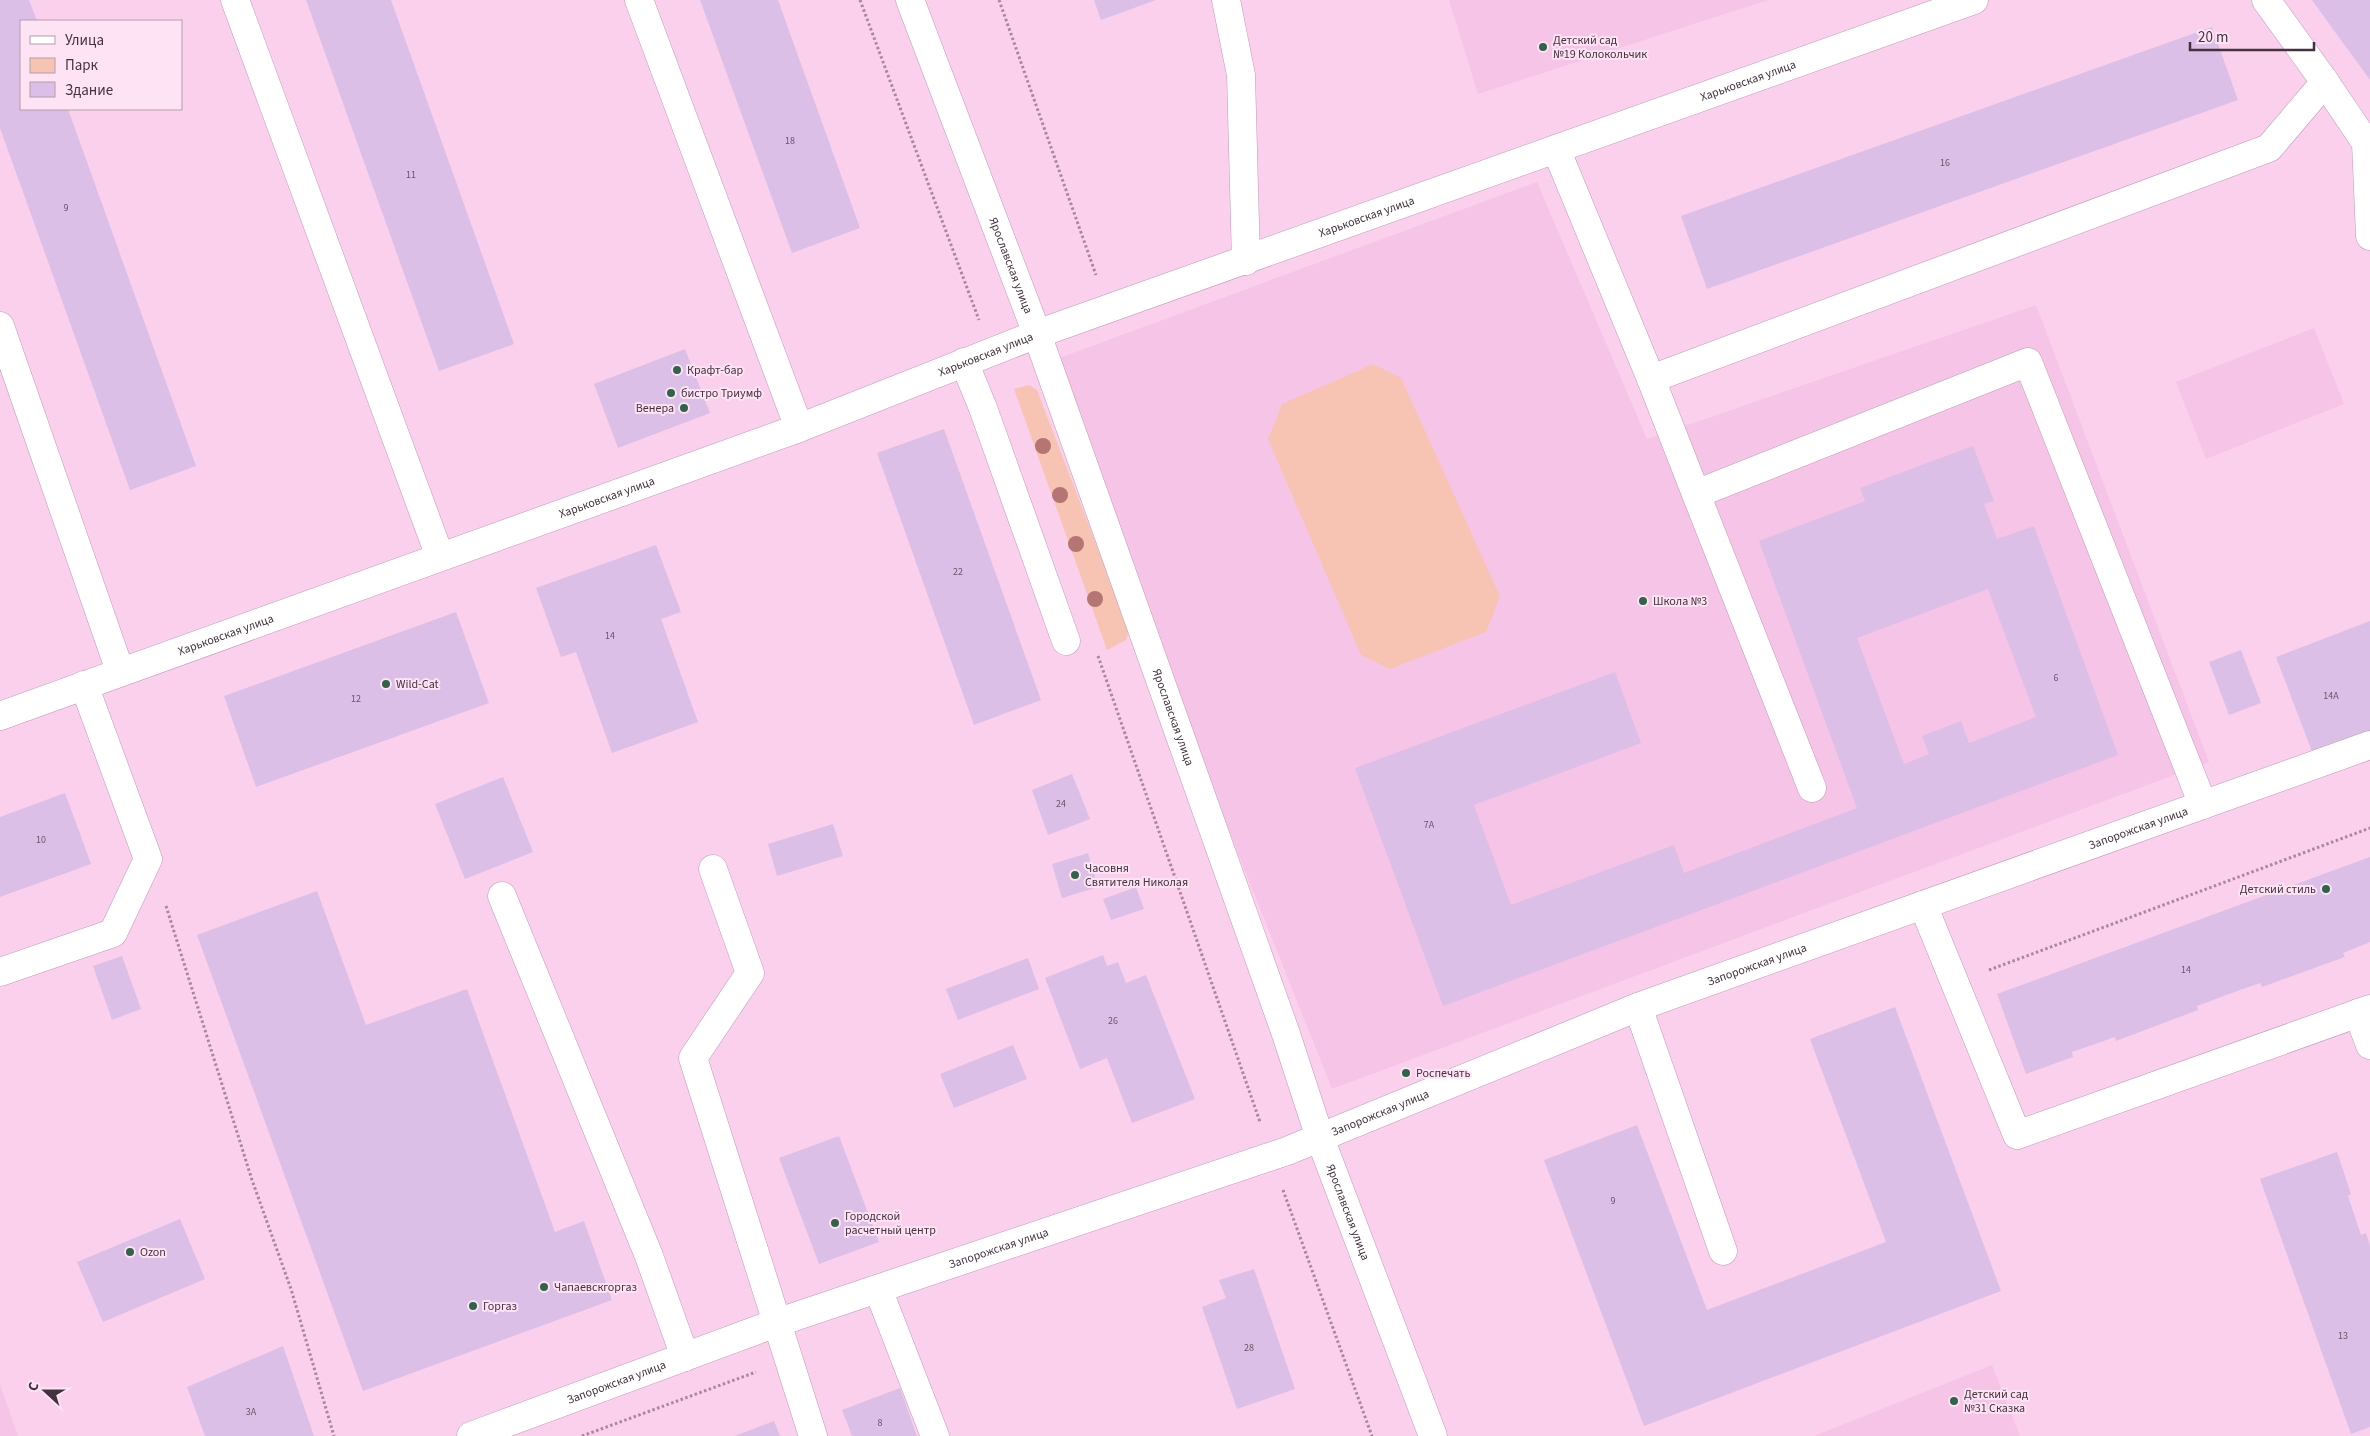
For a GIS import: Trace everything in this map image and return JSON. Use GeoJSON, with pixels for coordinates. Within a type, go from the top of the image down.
{"type":"FeatureCollection","features":[{"type":"Feature","properties":{"kind":"street"},"geometry":{"type":"LineString","coordinates":[[235,0],[440,557]]}},
{"type":"Feature","properties":{"kind":"street"},"geometry":{"type":"LineString","coordinates":[[639,0],[799,428]]}},
{"type":"Feature","properties":{"kind":"street","name":"Ярославская улица"},"geometry":{"type":"LineString","coordinates":[[910,0],[1037,334],[1286,1034],[1320,1138],[1433,1436]]}},
{"type":"Feature","properties":{"kind":"street"},"geometry":{"type":"LineString","coordinates":[[1226,0],[1242,75],[1246,261]]}},
{"type":"Feature","properties":{"kind":"street","name":"Харьковская улица"},"geometry":{"type":"LineString","coordinates":[[0,716],[120,671],[799,428],[1037,334],[1974,0]]}},
{"type":"Feature","properties":{"kind":"street"},"geometry":{"type":"LineString","coordinates":[[2266,0],[2366,143],[2370,236]]}},
{"type":"Feature","properties":{"kind":"street"},"geometry":{"type":"LineString","coordinates":[[1651,379],[2268,148],[2325,82]]}},
{"type":"Feature","properties":{"kind":"street"},"geometry":{"type":"LineString","coordinates":[[1556,149],[1651,379],[1812,788]]}},
{"type":"Feature","properties":{"kind":"street"},"geometry":{"type":"LineString","coordinates":[[0,326],[120,671]]}},
{"type":"Feature","properties":{"kind":"street"},"geometry":{"type":"LineString","coordinates":[[964,362],[986,417],[1066,641]]}},
{"type":"Feature","properties":{"kind":"street"},"geometry":{"type":"LineString","coordinates":[[1696,494],[2028,362],[2203,805]]}},
{"type":"Feature","properties":{"kind":"street"},"geometry":{"type":"LineString","coordinates":[[0,972],[113,933],[148,859],[84,685]]}},
{"type":"Feature","properties":{"kind":"street","name":"Запорожская улица"},"geometry":{"type":"LineString","coordinates":[[471,1436],[776,1323],[1272,1156],[1638,1007],[2370,745]]}},
{"type":"Feature","properties":{"kind":"street"},"geometry":{"type":"LineString","coordinates":[[713,869],[750,973],[693,1058],[813,1436]]}},
{"type":"Feature","properties":{"kind":"street"},"geometry":{"type":"LineString","coordinates":[[502,896],[650,1256],[685,1357]]}},
{"type":"Feature","properties":{"kind":"street"},"geometry":{"type":"LineString","coordinates":[[1923,905],[2017,1135],[2364,1011],[2370,1045]]}},
{"type":"Feature","properties":{"kind":"street"},"geometry":{"type":"LineString","coordinates":[[1638,1007],[1723,1251]]}},
{"type":"Feature","properties":{"kind":"street"},"geometry":{"type":"LineString","coordinates":[[878,1289],[935,1436]]}},
{"type":"Feature","properties":{"kind":"path"},"geometry":{"type":"LineString","coordinates":[[860,0],[991,352]]}},
{"type":"Feature","properties":{"kind":"path"},"geometry":{"type":"LineString","coordinates":[[999,0],[1108,310]]}},
{"type":"Feature","properties":{"kind":"path"},"geometry":{"type":"LineString","coordinates":[[1094,647],[1372,1436]]}},
{"type":"Feature","properties":{"kind":"path"},"geometry":{"type":"LineString","coordinates":[[1955,983],[2370,828]]}},
{"type":"Feature","properties":{"kind":"path"},"geometry":{"type":"LineString","coordinates":[[148,859],[182,957],[252,1180],[291,1289],[334,1436]]}},
{"type":"Feature","properties":{"kind":"shaded area","name":"Детский сад №19 Колокольчик"},"geometry":{"type":"Polygon","coordinates":[[[1449,0],[1768,0],[1478,94],[1449,0]]]}},
{"type":"Feature","properties":{"kind":"shaded area","name":"Школа №3"},"geometry":{"type":"Polygon","coordinates":[[[1537,182],[1647,439],[2036,305],[2209,762],[1332,1089],[1043,364],[1537,182]]]}},
{"type":"Feature","properties":{"kind":"shaded area"},"geometry":{"type":"Polygon","coordinates":[[[2314,328],[2344,404],[2206,459],[2176,382],[2314,328]]]}},
{"type":"Feature","properties":{"kind":"shaded area","name":"Детский сад №31 Сказка"},"geometry":{"type":"Polygon","coordinates":[[[1992,1365],[2020,1436],[1814,1436],[1992,1365]]]}},
{"type":"Feature","properties":{"kind":"shaded area"},"geometry":{"type":"Polygon","coordinates":[[[0,1384],[18,1436],[0,1436],[0,1384]]]}},
{"type":"Feature","properties":{"kind":"green space"},"geometry":{"type":"Polygon","coordinates":[[[1373,364],[1401,378],[1500,596],[1486,632],[1390,669],[1361,655],[1268,439],[1282,404],[1373,364]]]}},
{"type":"Feature","properties":{"kind":"green space"},"geometry":{"type":"Polygon","coordinates":[[[1029,385],[1037,390],[1129,630],[1126,640],[1107,650],[1014,389],[1029,385]]]}},
{"type":"Feature","properties":{"kind":"building"},"geometry":{"type":"Polygon","coordinates":[[[0,0],[29,0],[37,20],[20,20],[20,110],[68,110],[196,466],[130,490],[0,128],[0,0]]]}},
{"type":"Feature","properties":{"kind":"building"},"geometry":{"type":"Polygon","coordinates":[[[306,0],[391,0],[514,344],[439,371],[306,0]]]}},
{"type":"Feature","properties":{"kind":"building"},"geometry":{"type":"Polygon","coordinates":[[[700,0],[778,0],[860,228],[792,253],[700,0]]]}},
{"type":"Feature","properties":{"kind":"building"},"geometry":{"type":"Polygon","coordinates":[[[1094,0],[1156,0],[1101,20],[1094,0]]]}},
{"type":"Feature","properties":{"kind":"building"},"geometry":{"type":"Polygon","coordinates":[[[2312,0],[2370,0],[2370,80],[2330,25],[2312,0]]]}},
{"type":"Feature","properties":{"kind":"building"},"geometry":{"type":"Polygon","coordinates":[[[2212,27],[2238,100],[1707,289],[1681,216],[2212,27]]]}},
{"type":"Feature","properties":{"kind":"building"},"geometry":{"type":"Polygon","coordinates":[[[685,349],[710,413],[618,448],[594,384],[685,349]]]}},
{"type":"Feature","properties":{"kind":"building"},"geometry":{"type":"Polygon","coordinates":[[[944,429],[1041,700],[974,725],[877,453],[944,429]]]}},
{"type":"Feature","properties":{"kind":"building"},"geometry":{"type":"Polygon","coordinates":[[[1973,446],[1994,501],[1984,504],[1997,539],[2034,526],[2118,755],[1443,1006],[1355,768],[1615,672],[1641,743],[1474,805],[1511,905],[1674,845],[1684,873],[1857,808],[1759,541],[1865,501],[1860,488],[1973,446]],[[1988,589],[1857,638],[1904,764],[1929,754],[1922,736],[1961,721],[1969,743],[2036,717],[1988,589]]]}},
{"type":"Feature","properties":{"kind":"building"},"geometry":{"type":"Polygon","coordinates":[[[656,545],[681,612],[661,619],[698,722],[612,753],[576,652],[561,657],[536,588],[656,545]]]}},
{"type":"Feature","properties":{"kind":"building"},"geometry":{"type":"Polygon","coordinates":[[[456,612],[489,703],[256,787],[224,696],[456,612]]]}},
{"type":"Feature","properties":{"kind":"building"},"geometry":{"type":"Polygon","coordinates":[[[2370,621],[2370,736],[2314,757],[2276,657],[2370,621]]]}},
{"type":"Feature","properties":{"kind":"building"},"geometry":{"type":"Polygon","coordinates":[[[2241,650],[2261,703],[2229,715],[2209,662],[2241,650]]]}},
{"type":"Feature","properties":{"kind":"building"},"geometry":{"type":"Polygon","coordinates":[[[1072,774],[1090,819],[1048,835],[1032,790],[1072,774]]]}},
{"type":"Feature","properties":{"kind":"building"},"geometry":{"type":"Polygon","coordinates":[[[503,777],[533,852],[465,879],[435,804],[503,777]]]}},
{"type":"Feature","properties":{"kind":"building"},"geometry":{"type":"Polygon","coordinates":[[[65,793],[91,864],[0,897],[0,817],[65,793]]]}},
{"type":"Feature","properties":{"kind":"building"},"geometry":{"type":"Polygon","coordinates":[[[833,824],[843,856],[777,876],[768,844],[833,824]]]}},
{"type":"Feature","properties":{"kind":"building","name":"Часовня Святителя Николая"},"geometry":{"type":"Polygon","coordinates":[[[1088,853],[1098,887],[1062,898],[1052,864],[1088,853]]]}},
{"type":"Feature","properties":{"kind":"building"},"geometry":{"type":"Polygon","coordinates":[[[2370,857],[2370,942],[2343,953],[2345,957],[2262,987],[2260,983],[2229,994],[2197,1006],[2198,1010],[2116,1041],[2115,1037],[2072,1052],[2073,1057],[2026,1074],[1997,994],[2370,857]]]}},
{"type":"Feature","properties":{"kind":"building"},"geometry":{"type":"Polygon","coordinates":[[[1136,887],[1144,909],[1111,920],[1103,899],[1136,887]]]}},
{"type":"Feature","properties":{"kind":"building"},"geometry":{"type":"Polygon","coordinates":[[[317,891],[366,1025],[467,989],[555,1232],[584,1221],[612,1300],[363,1391],[197,935],[317,891]]]}},
{"type":"Feature","properties":{"kind":"building"},"geometry":{"type":"Polygon","coordinates":[[[1103,955],[1107,966],[1118,962],[1126,983],[1146,975],[1195,1099],[1132,1123],[1107,1058],[1080,1069],[1045,978],[1103,955]]]}},
{"type":"Feature","properties":{"kind":"building"},"geometry":{"type":"Polygon","coordinates":[[[122,956],[141,1009],[112,1020],[93,966],[122,956]]]}},
{"type":"Feature","properties":{"kind":"building"},"geometry":{"type":"Polygon","coordinates":[[[1028,958],[1039,989],[958,1020],[946,989],[1028,958]]]}},
{"type":"Feature","properties":{"kind":"building"},"geometry":{"type":"Polygon","coordinates":[[[1895,1007],[2001,1291],[1644,1426],[1544,1160],[1637,1125],[1707,1310],[1886,1242],[1810,1039],[1895,1007]]]}},
{"type":"Feature","properties":{"kind":"building"},"geometry":{"type":"Polygon","coordinates":[[[1013,1045],[1027,1079],[954,1108],[940,1074],[1013,1045]]]}},
{"type":"Feature","properties":{"kind":"building"},"geometry":{"type":"Polygon","coordinates":[[[839,1136],[879,1242],[819,1264],[779,1158],[839,1136]]]}},
{"type":"Feature","properties":{"kind":"building"},"geometry":{"type":"Polygon","coordinates":[[[2337,1152],[2351,1194],[2348,1196],[2361,1235],[2366,1233],[2370,1246],[2370,1427],[2351,1434],[2260,1179],[2337,1152]]]}},
{"type":"Feature","properties":{"kind":"building"},"geometry":{"type":"Polygon","coordinates":[[[180,1219],[205,1279],[103,1322],[77,1262],[180,1219]]]}},
{"type":"Feature","properties":{"kind":"building"},"geometry":{"type":"Polygon","coordinates":[[[1254,1269],[1295,1389],[1237,1409],[1202,1307],[1226,1298],[1219,1280],[1254,1269]]]}},
{"type":"Feature","properties":{"kind":"building"},"geometry":{"type":"Polygon","coordinates":[[[283,1346],[314,1436],[205,1436],[187,1387],[283,1346]]]}},
{"type":"Feature","properties":{"kind":"building"},"geometry":{"type":"Polygon","coordinates":[[[900,1388],[917,1436],[852,1436],[842,1410],[900,1388]]]}},
{"type":"Feature","properties":{"kind":"building"},"geometry":{"type":"Polygon","coordinates":[[[774,1421],[780,1436],[735,1436],[774,1421]]]}},
{"type":"Feature","properties":{"kind":"place","name":"Детский сад №19 Колокольчик"},"geometry":{"type":"Point","coordinates":[1543,47]}},
{"type":"Feature","properties":{"kind":"place","name":"Крафт-бар"},"geometry":{"type":"Point","coordinates":[677,370]}},
{"type":"Feature","properties":{"kind":"place","name":"бистро Триумф"},"geometry":{"type":"Point","coordinates":[671,393]}},
{"type":"Feature","properties":{"kind":"place","name":"Венера"},"geometry":{"type":"Point","coordinates":[684,408]}},
{"type":"Feature","properties":{"kind":"place","name":"Школа №3"},"geometry":{"type":"Point","coordinates":[1643,601]}},
{"type":"Feature","properties":{"kind":"place","name":"Wild-Cat"},"geometry":{"type":"Point","coordinates":[386,684]}},
{"type":"Feature","properties":{"kind":"place","name":"Часовня Святителя Николая"},"geometry":{"type":"Point","coordinates":[1075,875]}},
{"type":"Feature","properties":{"kind":"place","name":"Детский стиль"},"geometry":{"type":"Point","coordinates":[2326,889]}},
{"type":"Feature","properties":{"kind":"place","name":"Роспечать"},"geometry":{"type":"Point","coordinates":[1406,1073]}},
{"type":"Feature","properties":{"kind":"place","name":"Городской расчетный центр"},"geometry":{"type":"Point","coordinates":[835,1223]}},
{"type":"Feature","properties":{"kind":"place","name":"Ozon"},"geometry":{"type":"Point","coordinates":[130,1252]}},
{"type":"Feature","properties":{"kind":"place","name":"Чапаевскгоргаз"},"geometry":{"type":"Point","coordinates":[544,1287]}},
{"type":"Feature","properties":{"kind":"place","name":"Горгаз"},"geometry":{"type":"Point","coordinates":[473,1306]}},
{"type":"Feature","properties":{"kind":"place","name":"Детский сад №31 Сказка"},"geometry":{"type":"Point","coordinates":[1954,1401]}}]}
